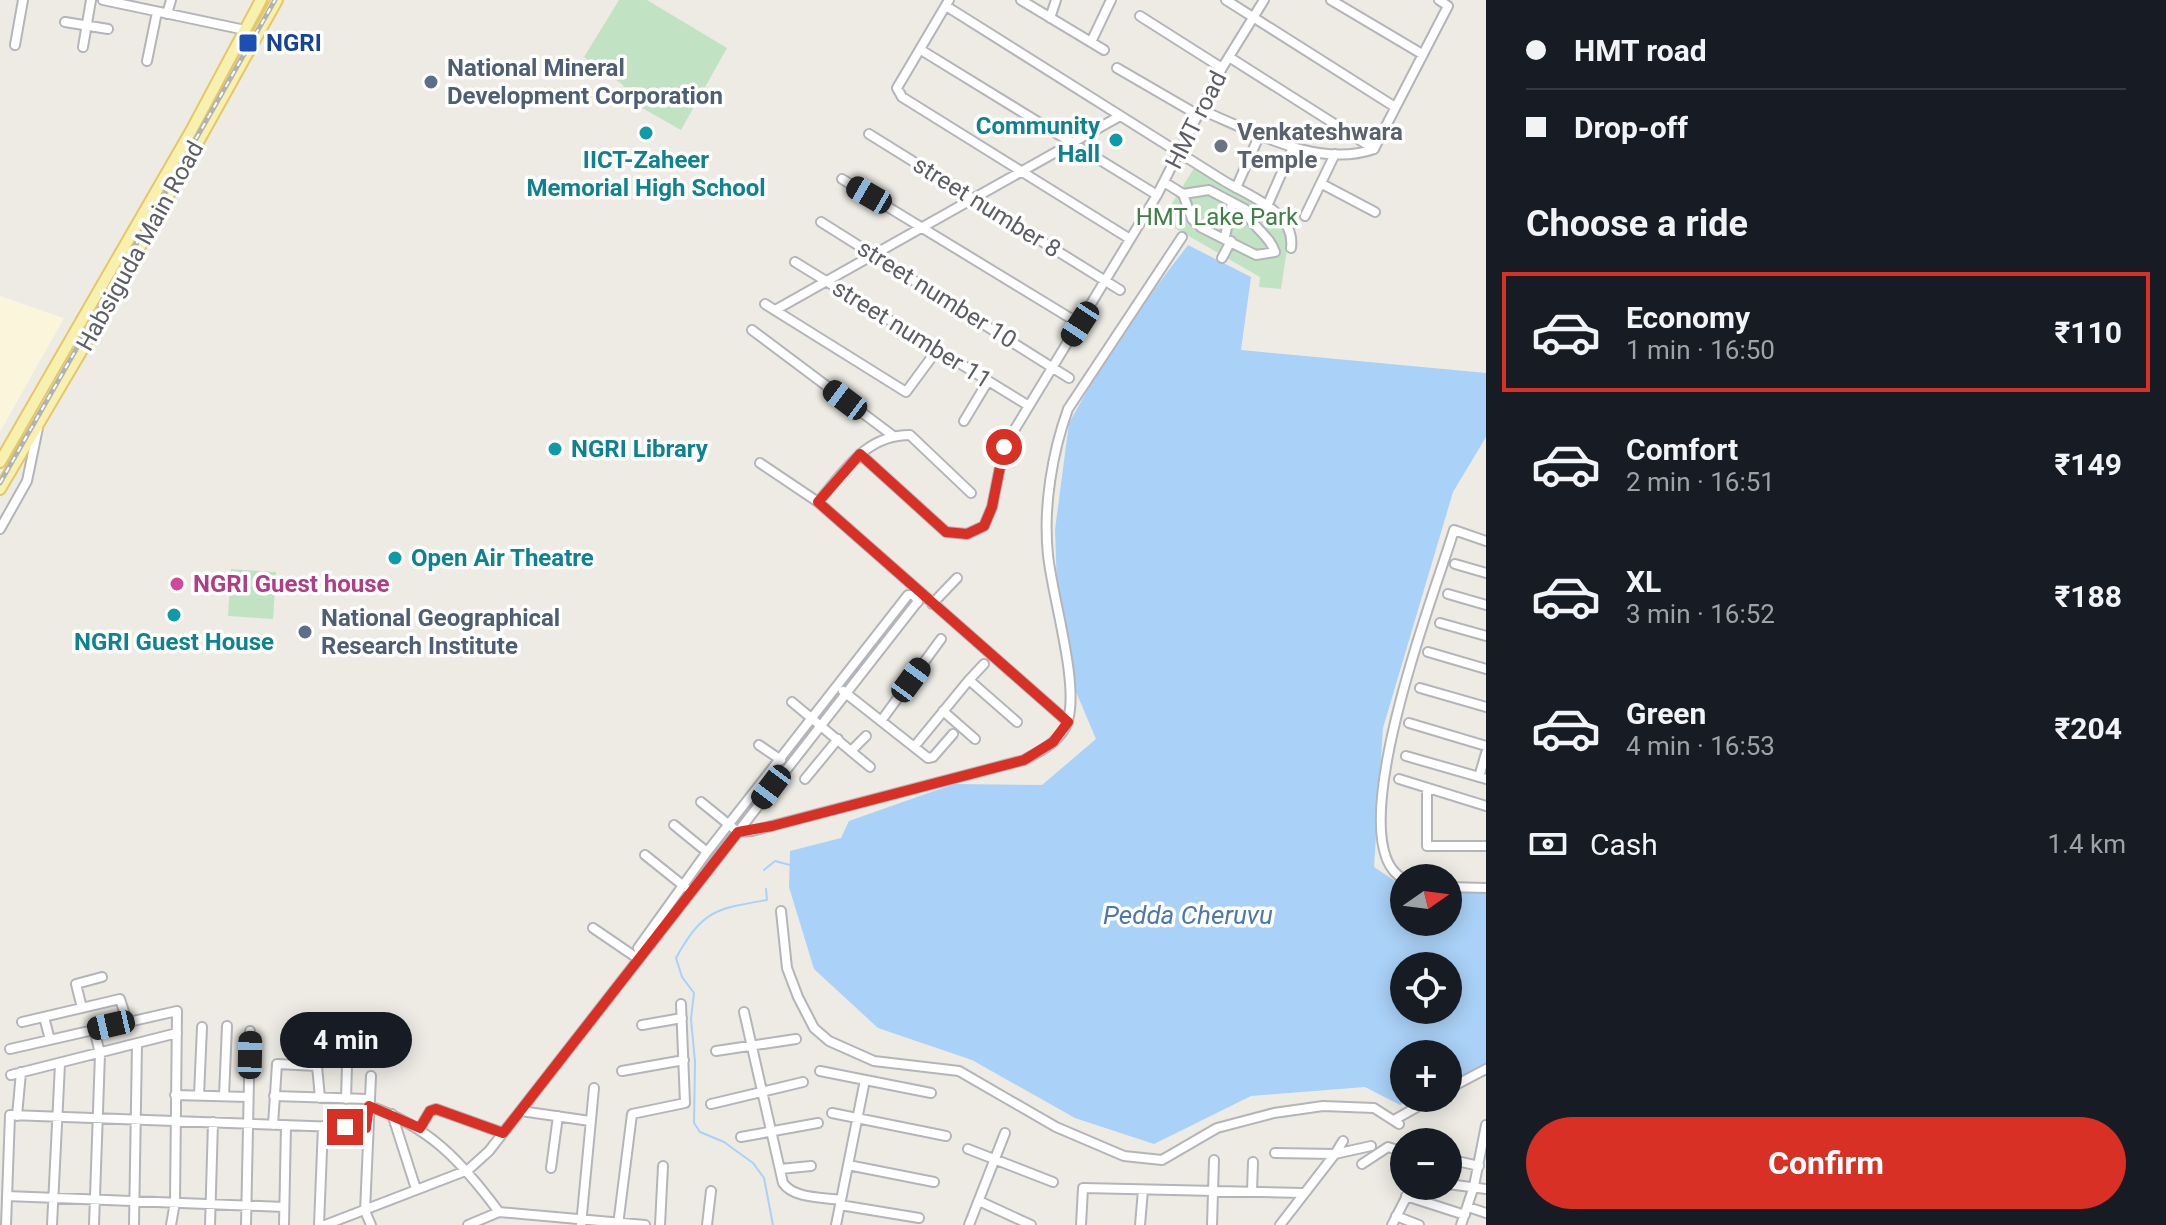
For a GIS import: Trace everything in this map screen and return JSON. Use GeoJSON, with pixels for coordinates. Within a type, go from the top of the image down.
{"type":"FeatureCollection","features":[{"type":"Feature","properties":{"kind":"main road","name":"Habsiguda Main Road"},"geometry":{"type":"LineString","coordinates":[[0,462],[261,0]]}},
{"type":"Feature","properties":{"kind":"main road","name":"Habsiguda Main Road"},"geometry":{"type":"LineString","coordinates":[[0,489],[89,338],[277,0]]}},
{"type":"Feature","properties":{"kind":"main road"},"geometry":{"type":"LineString","coordinates":[[76,328],[89,338]]}},
{"type":"Feature","properties":{"kind":"street"},"geometry":{"type":"LineString","coordinates":[[15,45],[23,0]]}},
{"type":"Feature","properties":{"kind":"street"},"geometry":{"type":"LineString","coordinates":[[83,47],[91,0]]}},
{"type":"Feature","properties":{"kind":"street"},"geometry":{"type":"LineString","coordinates":[[103,0],[245,30]]}},
{"type":"Feature","properties":{"kind":"street"},"geometry":{"type":"LineString","coordinates":[[167,14],[171,0]]}},
{"type":"Feature","properties":{"kind":"street"},"geometry":{"type":"LineString","coordinates":[[1021,0],[1104,50]]}},
{"type":"Feature","properties":{"kind":"street"},"geometry":{"type":"LineString","coordinates":[[1050,18],[1056,0]]}},
{"type":"Feature","properties":{"kind":"street"},"geometry":{"type":"LineString","coordinates":[[1091,42],[1111,0]]}},
{"type":"Feature","properties":{"kind":"street"},"geometry":{"type":"LineString","coordinates":[[1226,0],[1395,107]]}},
{"type":"Feature","properties":{"kind":"street","name":"HMT road"},"geometry":{"type":"LineString","coordinates":[[860,454],[946,532],[967,534],[984,526],[992,507],[1004,447],[1157,195],[1222,68],[1264,0]]}},
{"type":"Feature","properties":{"kind":"street"},"geometry":{"type":"LineString","coordinates":[[1331,0],[1422,54]]}},
{"type":"Feature","properties":{"kind":"street"},"geometry":{"type":"LineString","coordinates":[[1117,68],[1199,113],[1293,147],[1335,154],[1360,154],[1374,149],[1448,6],[1439,0]]}},
{"type":"Feature","properties":{"kind":"street"},"geometry":{"type":"LineString","coordinates":[[1130,239],[902,97],[897,88],[948,3],[1180,154],[1268,204],[1290,232],[1291,248]]}},
{"type":"Feature","properties":{"kind":"street"},"geometry":{"type":"LineString","coordinates":[[147,61],[157,12]]}},
{"type":"Feature","properties":{"kind":"street"},"geometry":{"type":"LineString","coordinates":[[1140,16],[1222,68]]}},
{"type":"Feature","properties":{"kind":"street"},"geometry":{"type":"LineString","coordinates":[[65,22],[108,29]]}},
{"type":"Feature","properties":{"kind":"street"},"geometry":{"type":"LineString","coordinates":[[921,50],[1157,195]]}},
{"type":"Feature","properties":{"kind":"street"},"geometry":{"type":"LineString","coordinates":[[1229,57],[1374,149]]}},
{"type":"Feature","properties":{"kind":"street"},"geometry":{"type":"LineString","coordinates":[[777,309],[1120,116]]}},
{"type":"Feature","properties":{"kind":"street","name":"street number 8"},"geometry":{"type":"LineString","coordinates":[[869,134],[1120,290]]}},
{"type":"Feature","properties":{"kind":"street"},"geometry":{"type":"LineString","coordinates":[[1236,188],[1260,134]]}},
{"type":"Feature","properties":{"kind":"street"},"geometry":{"type":"LineString","coordinates":[[1268,204],[1293,147]]}},
{"type":"Feature","properties":{"kind":"street"},"geometry":{"type":"LineString","coordinates":[[1305,216],[1335,154]]}},
{"type":"Feature","properties":{"kind":"street"},"geometry":{"type":"LineString","coordinates":[[842,179],[1080,324]]}},
{"type":"Feature","properties":{"kind":"street"},"geometry":{"type":"LineString","coordinates":[[1164,182],[1183,194],[1192,219],[1256,255],[1278,254],[1248,219],[1245,209],[1209,190],[1183,194]]}},
{"type":"Feature","properties":{"kind":"street"},"geometry":{"type":"LineString","coordinates":[[1322,184],[1375,212]]}},
{"type":"Feature","properties":{"kind":"street"},"geometry":{"type":"LineString","coordinates":[[1222,258],[1228,239],[1232,203]]}},
{"type":"Feature","properties":{"kind":"street","name":"street number 10"},"geometry":{"type":"LineString","coordinates":[[821,222],[1069,378]]}},
{"type":"Feature","properties":{"kind":"street"},"geometry":{"type":"LineString","coordinates":[[738,832],[772,826],[1024,760],[1053,742],[1068,722],[1068,678],[1047,553],[1050,474],[1059,434],[1068,409],[1182,237]]}},
{"type":"Feature","properties":{"kind":"street","name":"street number 11"},"geometry":{"type":"LineString","coordinates":[[795,262],[1029,406]]}},
{"type":"Feature","properties":{"kind":"street"},"geometry":{"type":"LineString","coordinates":[[765,304],[906,392],[937,350]]}},
{"type":"Feature","properties":{"kind":"street"},"geometry":{"type":"LineString","coordinates":[[752,330],[892,435]]}},
{"type":"Feature","properties":{"kind":"street"},"geometry":{"type":"LineString","coordinates":[[964,421],[988,381]]}},
{"type":"Feature","properties":{"kind":"street"},"geometry":{"type":"LineString","coordinates":[[0,529],[27,481],[39,423]]}},
{"type":"Feature","properties":{"kind":"street"},"geometry":{"type":"LineString","coordinates":[[818,502],[864,447],[892,435],[910,435],[971,493]]}},
{"type":"Feature","properties":{"kind":"street"},"geometry":{"type":"LineString","coordinates":[[760,463],[818,502],[1068,722]]}},
{"type":"Feature","properties":{"kind":"street"},"geometry":{"type":"LineString","coordinates":[[1390,865],[1379,825],[1393,733],[1411,660],[1454,530],[1486,541]]}},
{"type":"Feature","properties":{"kind":"street"},"geometry":{"type":"LineString","coordinates":[[1455,564],[1486,573]]}},
{"type":"Feature","properties":{"kind":"street"},"geometry":{"type":"LineString","coordinates":[[932,604],[957,578]]}},
{"type":"Feature","properties":{"kind":"street"},"geometry":{"type":"LineString","coordinates":[[1448,594],[1486,605]]}},
{"type":"Feature","properties":{"kind":"street"},"geometry":{"type":"LineString","coordinates":[[323,1126],[322,1225],[468,1170],[521,1111],[639,956],[638,948],[686,888],[738,832],[918,602],[914,595],[908,595],[779,759],[707,852],[686,888]]}},
{"type":"Feature","properties":{"kind":"street"},"geometry":{"type":"LineString","coordinates":[[1440,623],[1486,636]]}},
{"type":"Feature","properties":{"kind":"street"},"geometry":{"type":"LineString","coordinates":[[885,625],[894,632]]}},
{"type":"Feature","properties":{"kind":"street"},"geometry":{"type":"LineString","coordinates":[[881,721],[941,639]]}},
{"type":"Feature","properties":{"kind":"street"},"geometry":{"type":"LineString","coordinates":[[1428,652],[1486,669]]}},
{"type":"Feature","properties":{"kind":"street"},"geometry":{"type":"LineString","coordinates":[[914,747],[984,664]]}},
{"type":"Feature","properties":{"kind":"street"},"geometry":{"type":"LineString","coordinates":[[969,680],[1017,722]]}},
{"type":"Feature","properties":{"kind":"street"},"geometry":{"type":"LineString","coordinates":[[837,687],[930,758],[953,734]]}},
{"type":"Feature","properties":{"kind":"street"},"geometry":{"type":"LineString","coordinates":[[1420,688],[1486,707]]}},
{"type":"Feature","properties":{"kind":"street"},"geometry":{"type":"LineString","coordinates":[[792,702],[870,767]]}},
{"type":"Feature","properties":{"kind":"street"},"geometry":{"type":"LineString","coordinates":[[943,711],[975,739]]}},
{"type":"Feature","properties":{"kind":"street"},"geometry":{"type":"LineString","coordinates":[[1409,723],[1486,746]]}},
{"type":"Feature","properties":{"kind":"street"},"geometry":{"type":"LineString","coordinates":[[851,751],[866,736]]}},
{"type":"Feature","properties":{"kind":"street"},"geometry":{"type":"LineString","coordinates":[[805,779],[838,739]]}},
{"type":"Feature","properties":{"kind":"street"},"geometry":{"type":"LineString","coordinates":[[759,745],[788,765]]}},
{"type":"Feature","properties":{"kind":"street"},"geometry":{"type":"LineString","coordinates":[[1406,756],[1482,778],[1486,753]]}},
{"type":"Feature","properties":{"kind":"street"},"geometry":{"type":"LineString","coordinates":[[1399,779],[1486,806]]}},
{"type":"Feature","properties":{"kind":"street"},"geometry":{"type":"LineString","coordinates":[[1427,789],[1427,846],[1486,846]]}},
{"type":"Feature","properties":{"kind":"street"},"geometry":{"type":"LineString","coordinates":[[701,802],[738,832]]}},
{"type":"Feature","properties":{"kind":"street"},"geometry":{"type":"LineString","coordinates":[[674,825],[707,852]]}},
{"type":"Feature","properties":{"kind":"street"},"geometry":{"type":"LineString","coordinates":[[645,855],[686,888]]}},
{"type":"Feature","properties":{"kind":"street"},"geometry":{"type":"LineString","coordinates":[[1462,887],[1486,888]]}},
{"type":"Feature","properties":{"kind":"street"},"geometry":{"type":"LineString","coordinates":[[781,911],[787,968],[814,1028],[829,1041],[874,1061],[959,1071],[1056,1127],[1124,1156],[1162,1160],[1217,1128],[1288,1110],[1353,1106],[1374,1108],[1397,1122],[1412,1112]]}},
{"type":"Feature","properties":{"kind":"street"},"geometry":{"type":"LineString","coordinates":[[593,928],[639,956]]}},
{"type":"Feature","properties":{"kind":"street"},"geometry":{"type":"LineString","coordinates":[[82,1008],[76,984],[102,977]]}},
{"type":"Feature","properties":{"kind":"street"},"geometry":{"type":"LineString","coordinates":[[22,1022],[120,999],[127,1021]]}},
{"type":"Feature","properties":{"kind":"street"},"geometry":{"type":"LineString","coordinates":[[618,1224],[631,1116],[685,1103],[681,1004]]}},
{"type":"Feature","properties":{"kind":"street"},"geometry":{"type":"LineString","coordinates":[[10,1049],[176,1011],[175,1202],[171,1225]]}},
{"type":"Feature","properties":{"kind":"street"},"geometry":{"type":"LineString","coordinates":[[744,1012],[780,1169],[788,1190],[919,1218]]}},
{"type":"Feature","properties":{"kind":"street"},"geometry":{"type":"LineString","coordinates":[[44,1017],[50,1040]]}},
{"type":"Feature","properties":{"kind":"street"},"geometry":{"type":"LineString","coordinates":[[642,1025],[682,1018]]}},
{"type":"Feature","properties":{"kind":"street"},"geometry":{"type":"LineString","coordinates":[[224,1096],[227,1026]]}},
{"type":"Feature","properties":{"kind":"street"},"geometry":{"type":"LineString","coordinates":[[199,1095],[202,1027]]}},
{"type":"Feature","properties":{"kind":"street"},"geometry":{"type":"LineString","coordinates":[[94,1028],[100,1054],[94,1225]]}},
{"type":"Feature","properties":{"kind":"street"},"geometry":{"type":"LineString","coordinates":[[246,1225],[250,1031]]}},
{"type":"Feature","properties":{"kind":"street"},"geometry":{"type":"LineString","coordinates":[[17,1116],[16,1074],[177,1033]]}},
{"type":"Feature","properties":{"kind":"street"},"geometry":{"type":"LineString","coordinates":[[716,1051],[796,1039]]}},
{"type":"Feature","properties":{"kind":"street"},"geometry":{"type":"LineString","coordinates":[[134,1225],[137,1044]]}},
{"type":"Feature","properties":{"kind":"street"},"geometry":{"type":"LineString","coordinates":[[622,1071],[684,1060]]}},
{"type":"Feature","properties":{"kind":"street"},"geometry":{"type":"LineString","coordinates":[[52,1225],[60,1064]]}},
{"type":"Feature","properties":{"kind":"street"},"geometry":{"type":"LineString","coordinates":[[273,1125],[274,1067],[279,1064],[317,1066],[320,1098]]}},
{"type":"Feature","properties":{"kind":"street"},"geometry":{"type":"LineString","coordinates":[[346,1099],[347,1065]]}},
{"type":"Feature","properties":{"kind":"street"},"geometry":{"type":"LineString","coordinates":[[1462,1082],[1486,1069]]}},
{"type":"Feature","properties":{"kind":"street"},"geometry":{"type":"LineString","coordinates":[[820,1071],[931,1093]]}},
{"type":"Feature","properties":{"kind":"street"},"geometry":{"type":"LineString","coordinates":[[371,1076],[366,1128],[365,1211],[371,1225]]}},
{"type":"Feature","properties":{"kind":"street"},"geometry":{"type":"LineString","coordinates":[[836,1225],[865,1080]]}},
{"type":"Feature","properties":{"kind":"street"},"geometry":{"type":"LineString","coordinates":[[711,1104],[803,1082]]}},
{"type":"Feature","properties":{"kind":"street"},"geometry":{"type":"LineString","coordinates":[[581,1222],[594,1088]]}},
{"type":"Feature","properties":{"kind":"street"},"geometry":{"type":"LineString","coordinates":[[175,1095],[248,1097]]}},
{"type":"Feature","properties":{"kind":"street"},"geometry":{"type":"LineString","coordinates":[[274,1096],[369,1102],[420,1128],[468,1170],[499,1212]]}},
{"type":"Feature","properties":{"kind":"street"},"geometry":{"type":"LineString","coordinates":[[420,1128],[430,1111],[436,1109],[503,1133]]}},
{"type":"Feature","properties":{"kind":"street"},"geometry":{"type":"LineString","coordinates":[[521,1111],[590,1121]]}},
{"type":"Feature","properties":{"kind":"street"},"geometry":{"type":"LineString","coordinates":[[832,1113],[946,1136]]}},
{"type":"Feature","properties":{"kind":"street"},"geometry":{"type":"LineString","coordinates":[[392,1114],[416,1189]]}},
{"type":"Feature","properties":{"kind":"street"},"geometry":{"type":"LineString","coordinates":[[6,1225],[10,1115],[366,1128]]}},
{"type":"Feature","properties":{"kind":"street"},"geometry":{"type":"LineString","coordinates":[[551,1168],[558,1116]]}},
{"type":"Feature","properties":{"kind":"street"},"geometry":{"type":"LineString","coordinates":[[210,1225],[213,1122]]}},
{"type":"Feature","properties":{"kind":"street"},"geometry":{"type":"LineString","coordinates":[[741,1137],[818,1123]]}},
{"type":"Feature","properties":{"kind":"street"},"geometry":{"type":"LineString","coordinates":[[284,1225],[286,1125]]}},
{"type":"Feature","properties":{"kind":"street"},"geometry":{"type":"LineString","coordinates":[[1461,1225],[1479,1166],[1486,1125]]}},
{"type":"Feature","properties":{"kind":"street"},"geometry":{"type":"LineString","coordinates":[[969,1225],[1005,1133]]}},
{"type":"Feature","properties":{"kind":"street"},"geometry":{"type":"LineString","coordinates":[[1280,1225],[1343,1141]]}},
{"type":"Feature","properties":{"kind":"street"},"geometry":{"type":"LineString","coordinates":[[1275,1153],[1335,1154],[1371,1146]]}},
{"type":"Feature","properties":{"kind":"street"},"geometry":{"type":"LineString","coordinates":[[1362,1164],[1390,1148]]}},
{"type":"Feature","properties":{"kind":"street"},"geometry":{"type":"LineString","coordinates":[[968,1149],[1053,1182]]}},
{"type":"Feature","properties":{"kind":"street"},"geometry":{"type":"LineString","coordinates":[[1212,1225],[1214,1160]]}},
{"type":"Feature","properties":{"kind":"street"},"geometry":{"type":"LineString","coordinates":[[1252,1191],[1253,1162]]}},
{"type":"Feature","properties":{"kind":"street"},"geometry":{"type":"LineString","coordinates":[[1462,1162],[1479,1166]]}},
{"type":"Feature","properties":{"kind":"street"},"geometry":{"type":"LineString","coordinates":[[848,1165],[934,1182]]}},
{"type":"Feature","properties":{"kind":"street"},"geometry":{"type":"LineString","coordinates":[[660,1225],[663,1166]]}},
{"type":"Feature","properties":{"kind":"street"},"geometry":{"type":"LineString","coordinates":[[780,1169],[811,1166]]}},
{"type":"Feature","properties":{"kind":"street"},"geometry":{"type":"LineString","coordinates":[[1462,1185],[1486,1189]]}},
{"type":"Feature","properties":{"kind":"street"},"geometry":{"type":"LineString","coordinates":[[1081,1225],[1083,1188],[1302,1193]]}},
{"type":"Feature","properties":{"kind":"street"},"geometry":{"type":"LineString","coordinates":[[1140,1225],[1143,1190]]}},
{"type":"Feature","properties":{"kind":"street"},"geometry":{"type":"LineString","coordinates":[[707,1225],[711,1191]]}},
{"type":"Feature","properties":{"kind":"street"},"geometry":{"type":"LineString","coordinates":[[7,1196],[284,1207]]}},
{"type":"Feature","properties":{"kind":"street"},"geometry":{"type":"LineString","coordinates":[[1404,1200],[1394,1221],[1419,1225]]}},
{"type":"Feature","properties":{"kind":"street"},"geometry":{"type":"LineString","coordinates":[[1422,1200],[1486,1213]]}},
{"type":"Feature","properties":{"kind":"street"},"geometry":{"type":"LineString","coordinates":[[979,1201],[1031,1225]]}},
{"type":"Feature","properties":{"kind":"street"},"geometry":{"type":"LineString","coordinates":[[468,1225],[499,1212],[545,1220],[645,1225]]}},
{"type":"Feature","properties":{"kind":"shaded area"},"geometry":{"type":"Polygon","coordinates":[[[0,296],[64,318],[0,432],[0,296]]]}},
{"type":"Feature","properties":{"kind":"green space"},"geometry":{"type":"Polygon","coordinates":[[[619,0],[647,0],[727,48],[681,130],[630,101],[623,85],[584,57],[619,0]]]}},
{"type":"Feature","properties":{"kind":"green space","name":"HMT Lake Park"},"geometry":{"type":"Polygon","coordinates":[[[1194,168],[1268,210],[1289,236],[1281,289],[1259,287],[1260,277],[1173,227],[1178,217],[1168,210],[1194,168]]]}},
{"type":"Feature","properties":{"kind":"green space"},"geometry":{"type":"Polygon","coordinates":[[[231,569],[276,572],[273,619],[228,616],[231,569]]]}},
{"type":"Feature","properties":{"kind":"water","name":"Pedda Cheruvu"},"geometry":{"type":"Polygon","coordinates":[[[1188,245],[1251,277],[1241,350],[1486,373],[1486,437],[1453,492],[1383,728],[1374,867],[1390,878],[1390,936],[1462,936],[1462,891],[1486,890],[1486,1064],[1462,1075],[1462,1040],[1390,1040],[1390,1100],[1365,1087],[1251,1096],[1154,1144],[1075,1118],[972,1060],[878,1028],[814,969],[789,887],[790,851],[841,838],[849,821],[954,784],[1042,785],[1096,739],[1074,687],[1057,589],[1055,530],[1069,423],[1117,338],[1188,245]]]}},
{"type":"Feature","properties":{"kind":"waterway"},"geometry":{"type":"LineString","coordinates":[[764,870],[775,861],[790,865]]}},
{"type":"Feature","properties":{"kind":"waterway"},"geometry":{"type":"LineString","coordinates":[[766,889],[767,900],[712,914],[694,930],[676,958],[682,977],[694,993],[691,1019],[695,1062],[694,1123],[700,1132],[724,1142],[753,1163],[764,1178],[773,1225]]}},
{"type":"Feature","properties":{"kind":"railway"},"geometry":{"type":"LineString","coordinates":[[0,483],[275,0]]}},
{"type":"Feature","properties":{"kind":"place","name":"NGRI"},"geometry":{"type":"Point","coordinates":[248,43]}},
{"type":"Feature","properties":{"kind":"place","name":"National Mineral Development Corporation"},"geometry":{"type":"Point","coordinates":[431,82]}},
{"type":"Feature","properties":{"kind":"place","name":"IICT-Zaheer Memorial High School"},"geometry":{"type":"Point","coordinates":[646,133]}},
{"type":"Feature","properties":{"kind":"place","name":"Community Hall"},"geometry":{"type":"Point","coordinates":[1116,140]}},
{"type":"Feature","properties":{"kind":"place","name":"Venkateshwara Temple"},"geometry":{"type":"Point","coordinates":[1221,146]}},
{"type":"Feature","properties":{"kind":"place","name":"NGRI Library"},"geometry":{"type":"Point","coordinates":[555,449]}},
{"type":"Feature","properties":{"kind":"place","name":"Open Air Theatre"},"geometry":{"type":"Point","coordinates":[395,558]}},
{"type":"Feature","properties":{"kind":"place","name":"NGRI Guest house"},"geometry":{"type":"Point","coordinates":[177,584]}},
{"type":"Feature","properties":{"kind":"place","name":"NGRI Guest House"},"geometry":{"type":"Point","coordinates":[174,615]}},
{"type":"Feature","properties":{"kind":"place","name":"National Geographical Research Institute"},"geometry":{"type":"Point","coordinates":[305,632]}},
{"type":"Feature","properties":{"kind":"route"},"geometry":{"type":"LineString","coordinates":[[345,1127],[366,1128],[369,1106],[420,1128],[430,1111],[436,1109],[503,1133],[738,832],[772,826],[1024,760],[1053,742],[1068,722],[818,502],[860,454],[946,532],[967,534],[984,526],[992,507],[1004,447]]}}]}
